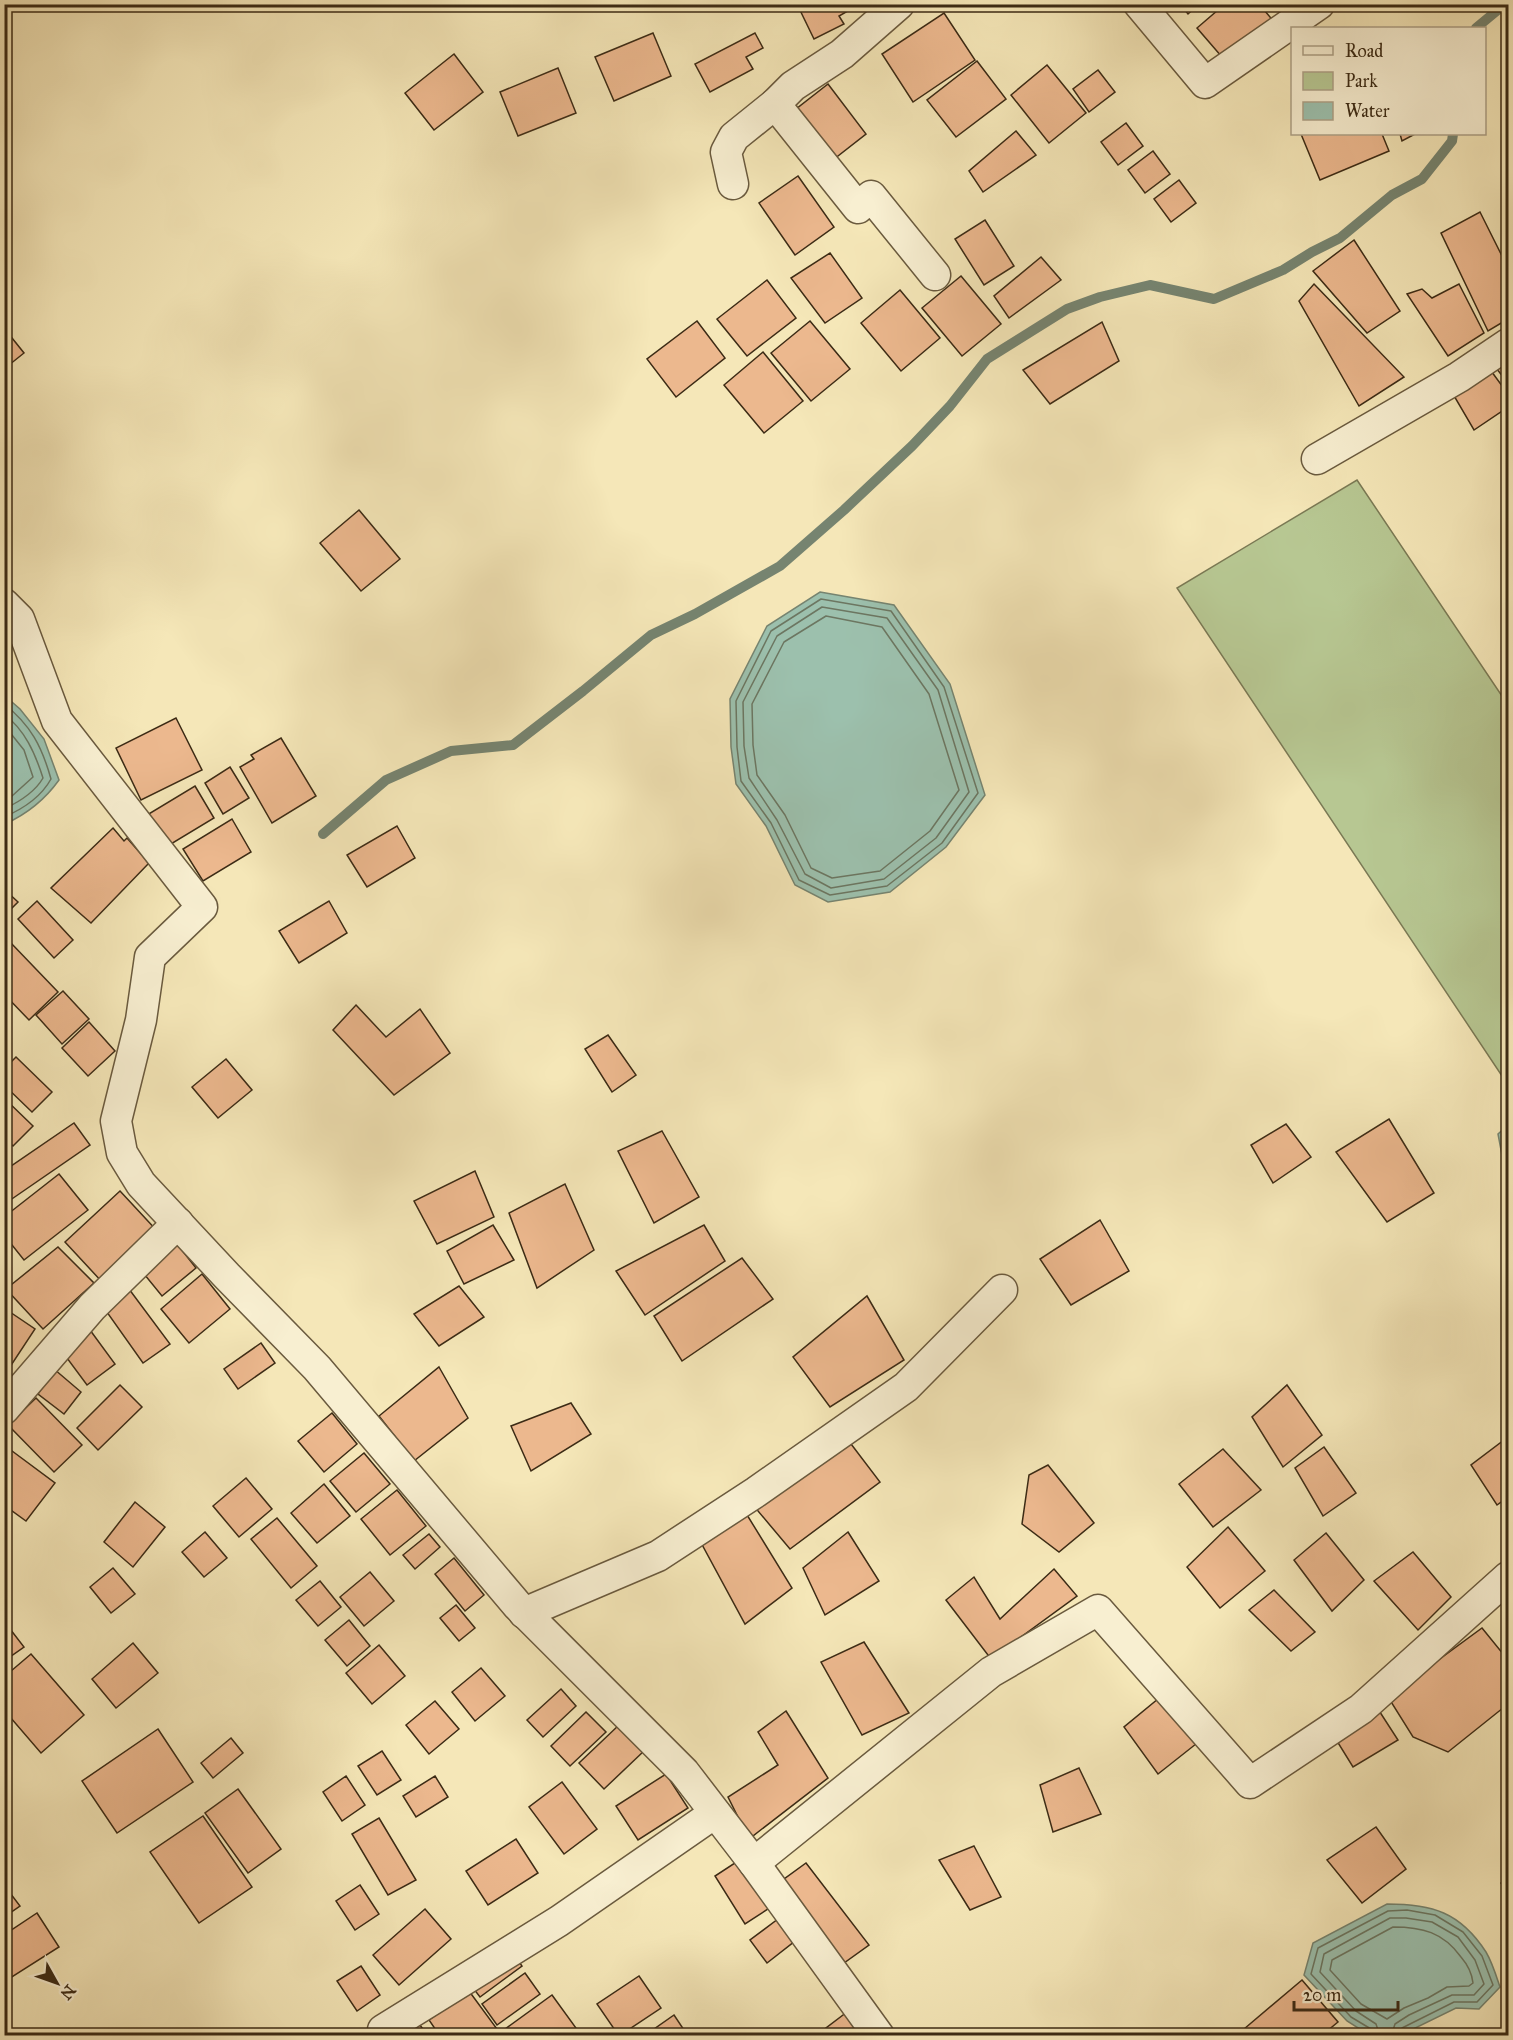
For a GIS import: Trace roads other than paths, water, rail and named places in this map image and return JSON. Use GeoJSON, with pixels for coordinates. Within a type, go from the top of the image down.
{"type":"FeatureCollection","features":[{"type":"Feature","properties":{"kind":"street"},"geometry":{"type":"LineString","coordinates":[[733,184],[726,152],[734,136],[775,104],[793,86],[842,54],[899,4]]}},
{"type":"Feature","properties":{"kind":"street"},"geometry":{"type":"LineString","coordinates":[[1139,4],[1205,83],[1319,4]]}},
{"type":"Feature","properties":{"kind":"street"},"geometry":{"type":"LineString","coordinates":[[775,104],[858,208],[871,196],[934,275]]}},
{"type":"Feature","properties":{"kind":"street"},"geometry":{"type":"LineString","coordinates":[[1317,459],[1459,377],[1509,344]]}},
{"type":"Feature","properties":{"kind":"street"},"geometry":{"type":"LineString","coordinates":[[4,604],[19,619],[57,721],[202,907],[150,957],[141,1020],[116,1120],[122,1153],[141,1184],[317,1368],[524,1613],[684,1772],[754,1863],[879,2036]]}},
{"type":"Feature","properties":{"kind":"street"},"geometry":{"type":"LineString","coordinates":[[4,1409],[92,1307],[178,1223]]}},
{"type":"Feature","properties":{"kind":"street"},"geometry":{"type":"LineString","coordinates":[[524,1613],[658,1556],[756,1492],[906,1387],[1002,1290]]}},
{"type":"Feature","properties":{"kind":"street"},"geometry":{"type":"LineString","coordinates":[[754,1863],[991,1672],[1098,1610],[1250,1783],[1361,1709],[1509,1577]]}},
{"type":"Feature","properties":{"kind":"street"},"geometry":{"type":"LineString","coordinates":[[383,2030],[559,1921],[715,1813]]}},
{"type":"Feature","properties":{"kind":"water"},"geometry":{"type":"Polygon","coordinates":[[[820,592],[894,605],[950,684],[985,795],[946,847],[890,892],[828,902],[795,885],[766,826],[736,784],[731,747],[730,699],[767,626],[820,592]]]}},
{"type":"Feature","properties":{"kind":"water"},"geometry":{"type":"Polygon","coordinates":[[[5,696],[20,709],[44,739],[59,780],[35,806],[5,824],[5,696]]]}},
{"type":"Feature","properties":{"kind":"water"},"geometry":{"type":"Polygon","coordinates":[[[1508,1125],[1508,1174],[1504,1166],[1498,1134],[1508,1125]]]}},
{"type":"Feature","properties":{"kind":"water"},"geometry":{"type":"Polygon","coordinates":[[[1387,1904],[1418,1906],[1444,1913],[1455,1919],[1476,1938],[1486,1952],[1500,1987],[1479,2009],[1456,2008],[1401,2035],[1366,2033],[1347,2021],[1304,1975],[1313,1943],[1387,1904]]]}},
{"type":"Feature","properties":{"kind":"waterway"},"geometry":{"type":"LineString","coordinates":[[1477,27],[1505,4]]}},
{"type":"Feature","properties":{"kind":"waterway"},"geometry":{"type":"LineString","coordinates":[[323,834],[386,780],[451,751],[513,745],[651,635],[695,614],[780,566],[912,446],[950,406],[987,359],[1067,309],[1100,297],[1150,285],[1214,299],[1283,270],[1340,238],[1392,195],[1422,179],[1452,141],[1453,135]]}}]}
